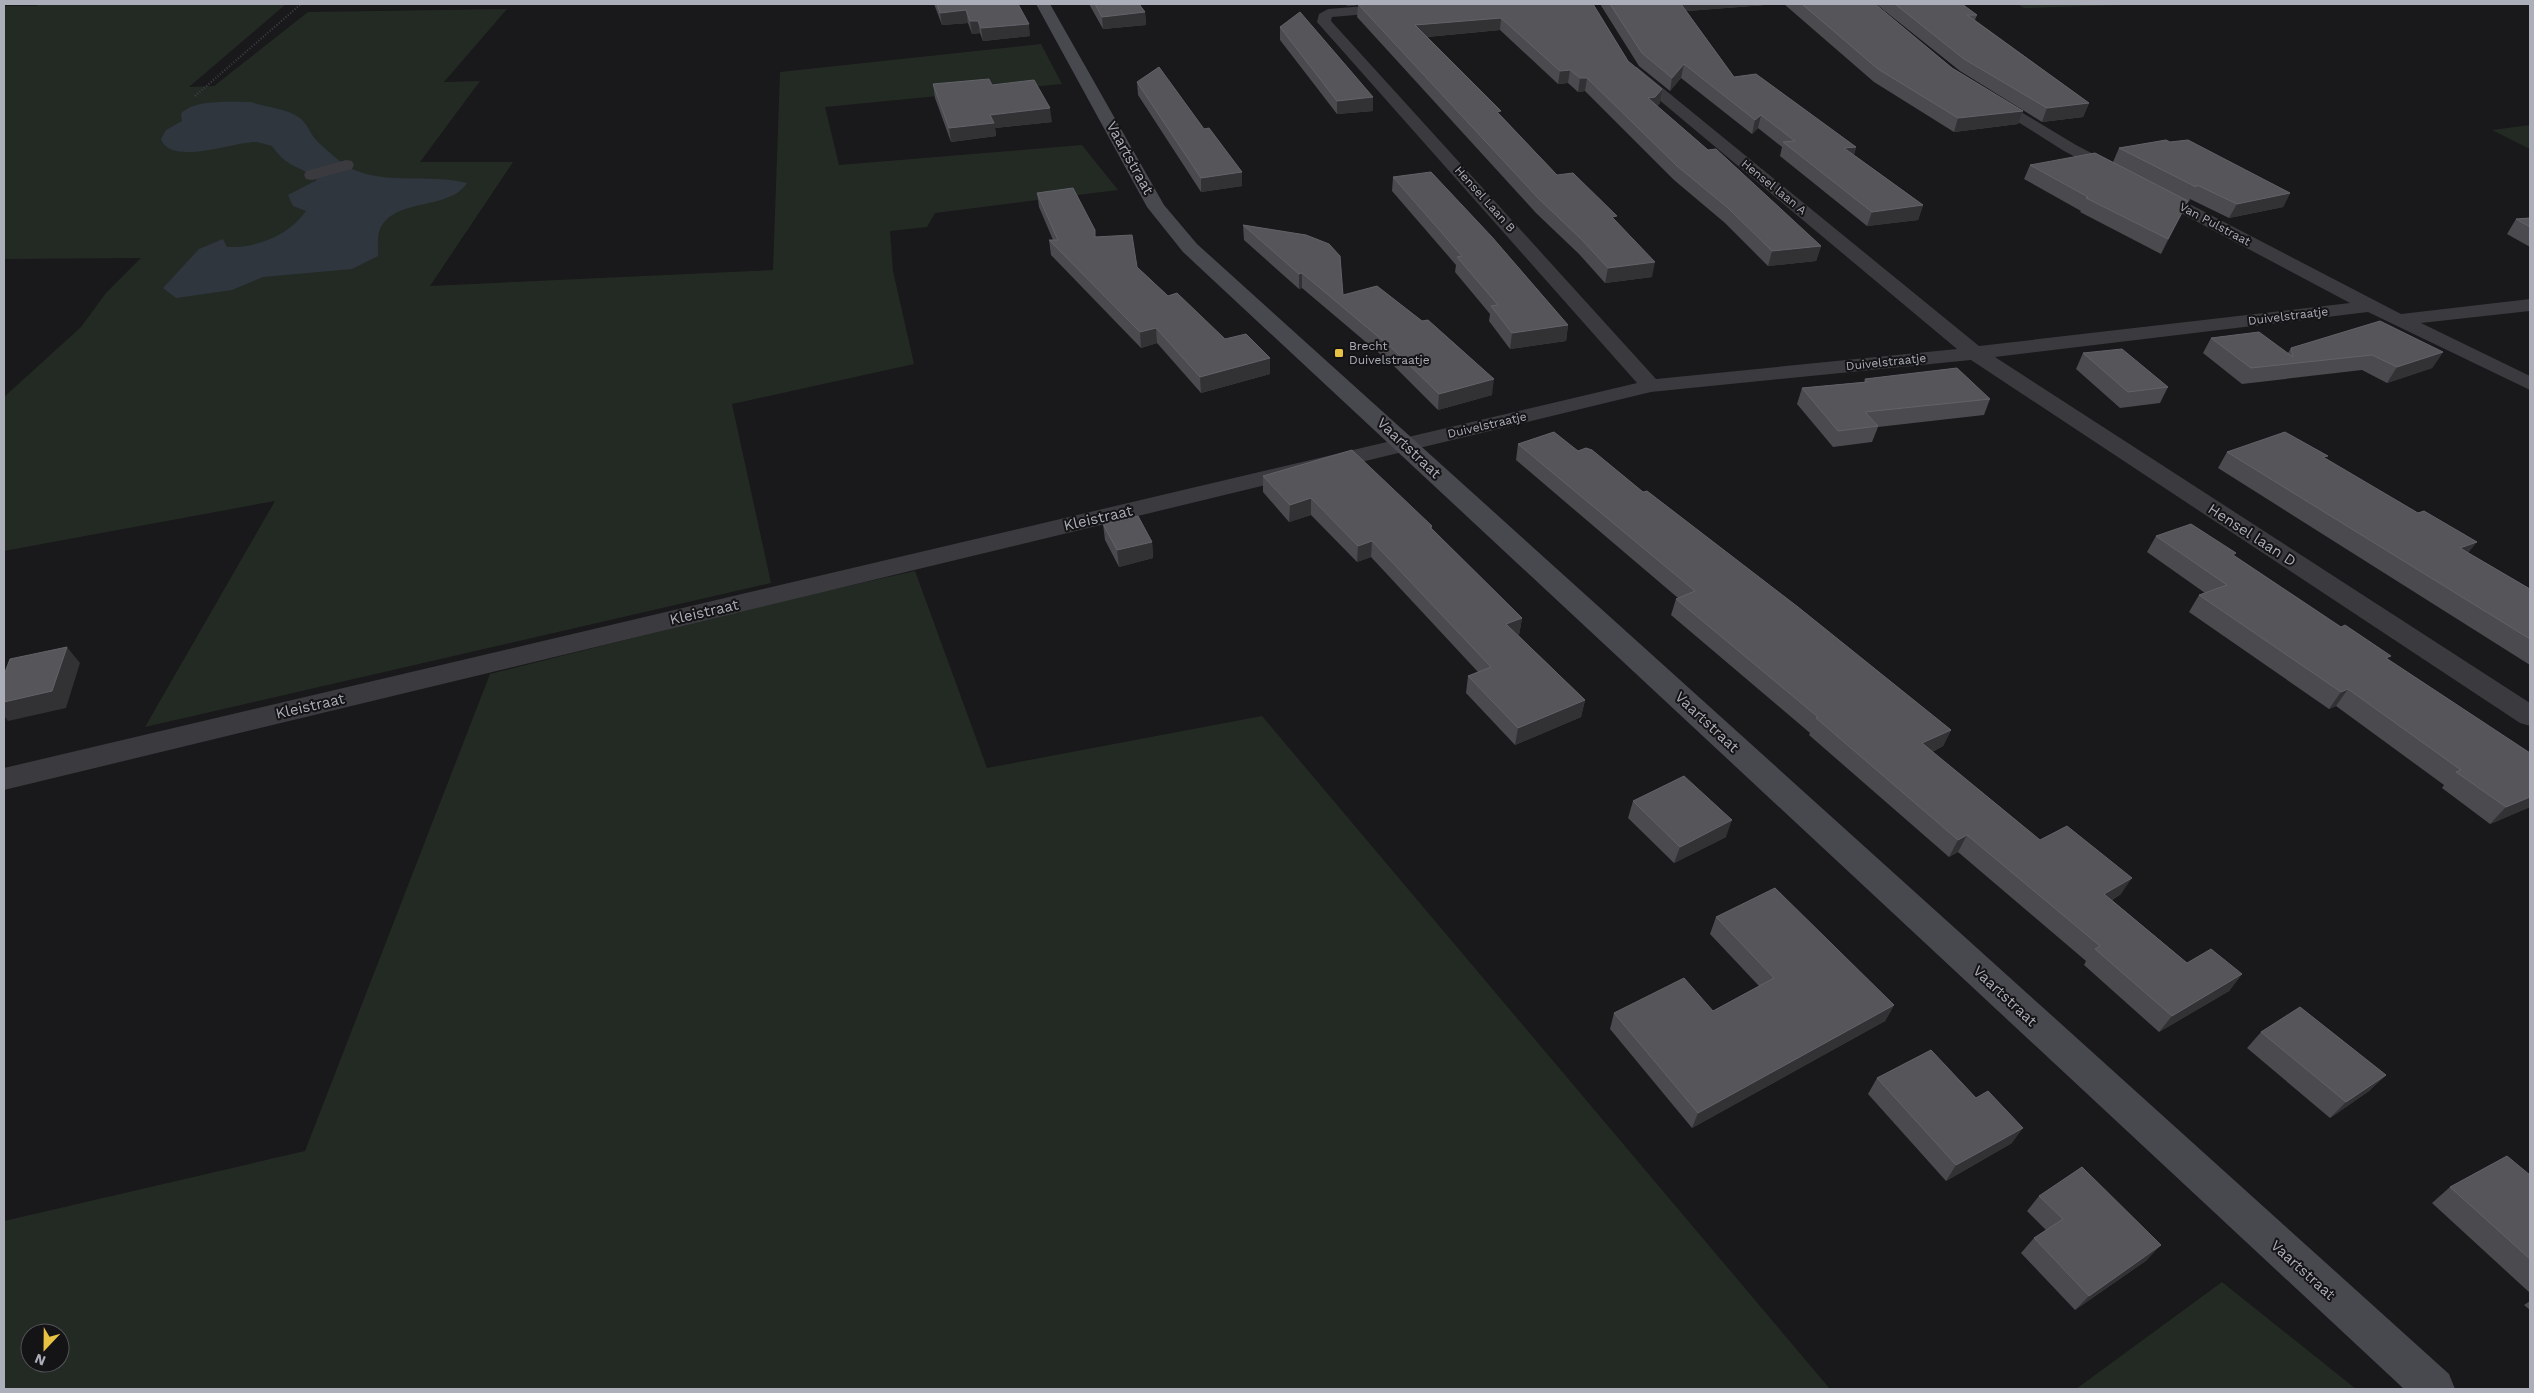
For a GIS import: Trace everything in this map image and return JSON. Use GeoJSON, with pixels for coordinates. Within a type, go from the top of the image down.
{"type":"FeatureCollection","features":[{"type":"Feature","properties":{"kind":"main road","name":"Vaartstraat"},"geometry":{"type":"LineString","coordinates":[[1043,4],[1156,208],[1190,248],[2434,1389]]}},
{"type":"Feature","properties":{"kind":"street","name":"Hensel Laan B"},"geometry":{"type":"LineString","coordinates":[[1438,4],[1328,13],[1324,17],[1324,22],[1442,151],[1651,386]]}},
{"type":"Feature","properties":{"kind":"street","name":"Hensel laan A"},"geometry":{"type":"LineString","coordinates":[[1622,55],[1632,70],[1976,353]]}},
{"type":"Feature","properties":{"kind":"street","name":"Van Pulstraat"},"geometry":{"type":"LineString","coordinates":[[1971,86],[2070,148],[2398,320],[2530,384]]}},
{"type":"Feature","properties":{"kind":"street"},"geometry":{"type":"LineString","coordinates":[[312,175],[346,165]]}},
{"type":"Feature","properties":{"kind":"street"},"geometry":{"type":"LineString","coordinates":[[2398,320],[2530,305]]}},
{"type":"Feature","properties":{"kind":"street","name":"Duivelstraatje"},"geometry":{"type":"LineString","coordinates":[[1405,444],[1651,386],[1976,353],[2372,306]]}},
{"type":"Feature","properties":{"kind":"street","name":"Hensel laan D"},"geometry":{"type":"LineString","coordinates":[[1976,353],[2530,716]]}},
{"type":"Feature","properties":{"kind":"street","name":"Kleistraat"},"geometry":{"type":"LineString","coordinates":[[4,780],[1405,444]]}},
{"type":"Feature","properties":{"kind":"path"},"geometry":{"type":"LineString","coordinates":[[195,96],[301,4]]}},
{"type":"Feature","properties":{"kind":"shaded area"},"geometry":{"type":"Polygon","coordinates":[[[40,4],[286,4],[189,87],[214,86],[308,12],[507,9],[444,82],[480,81],[420,162],[513,162],[430,286],[773,270],[780,72],[1041,44],[1062,84],[825,107],[839,165],[1082,145],[1118,190],[935,213],[927,227],[890,231],[893,271],[914,364],[732,404],[771,583],[145,727],[275,501],[4,551],[4,397],[81,327],[106,293],[141,258],[4,259],[4,6],[36,6],[40,4]]]}},
{"type":"Feature","properties":{"kind":"shaded area"},"geometry":{"type":"Polygon","coordinates":[[[2017,4],[2158,4],[2024,8],[2017,4]]]}},
{"type":"Feature","properties":{"kind":"shaded area"},"geometry":{"type":"Polygon","coordinates":[[[213,102],[251,102],[296,115],[303,121],[317,141],[350,168],[379,177],[438,179],[467,183],[459,192],[448,198],[397,212],[387,219],[379,232],[378,256],[352,269],[263,277],[232,290],[176,298],[163,288],[199,249],[223,239],[227,247],[260,243],[281,234],[299,220],[306,211],[293,206],[288,195],[317,180],[289,163],[272,146],[257,142],[190,152],[177,151],[167,147],[161,139],[166,130],[182,121],[181,114],[186,109],[213,102]]]}},
{"type":"Feature","properties":{"kind":"shaded area"},"geometry":{"type":"Polygon","coordinates":[[[2530,125],[2530,149],[2492,130],[2530,125]]]}},
{"type":"Feature","properties":{"kind":"shaded area"},"geometry":{"type":"Polygon","coordinates":[[[915,571],[987,768],[1262,716],[1830,1389],[4,1389],[4,1221],[305,1151],[490,674],[776,602],[915,571]]]}},
{"type":"Feature","properties":{"kind":"shaded area"},"geometry":{"type":"Polygon","coordinates":[[[2222,1282],[2356,1389],[2076,1389],[2222,1282]]]}},
{"type":"Feature","properties":{"kind":"building"},"geometry":{"type":"Polygon","coordinates":[[[937,4],[1018,4],[1029,24],[981,28],[978,21],[970,21],[966,10],[940,13],[937,4]]]}},
{"type":"Feature","properties":{"kind":"building"},"geometry":{"type":"Polygon","coordinates":[[[1095,4],[1139,4],[1145,12],[1102,17],[1095,4]]]}},
{"type":"Feature","properties":{"kind":"building"},"geometry":{"type":"Polygon","coordinates":[[[1358,4],[1593,4],[1628,61],[1662,89],[1655,97],[1648,98],[1708,150],[1716,149],[1821,246],[1772,251],[1728,208],[1677,166],[1587,78],[1580,78],[1570,70],[1560,71],[1501,18],[1415,25],[1501,111],[1497,112],[1557,175],[1573,173],[1617,216],[1612,217],[1655,262],[1608,268],[1538,198],[1358,4]]]}},
{"type":"Feature","properties":{"kind":"building"},"geometry":{"type":"Polygon","coordinates":[[[1610,4],[1681,4],[1734,77],[1756,74],[1856,147],[1844,148],[1923,205],[1872,212],[1783,142],[1795,141],[1761,115],[1755,120],[1684,64],[1672,78],[1642,53],[1610,4]]]}},
{"type":"Feature","properties":{"kind":"building"},"geometry":{"type":"Polygon","coordinates":[[[1802,4],[1875,4],[1952,68],[2023,111],[1958,118],[1878,69],[1802,4]]]}},
{"type":"Feature","properties":{"kind":"building"},"geometry":{"type":"Polygon","coordinates":[[[1895,4],[1962,4],[1977,15],[1967,15],[2089,103],[2047,108],[1964,59],[1895,4]]]}},
{"type":"Feature","properties":{"kind":"building"},"geometry":{"type":"Polygon","coordinates":[[[1300,12],[1373,97],[1337,101],[1280,27],[1300,12]]]}},
{"type":"Feature","properties":{"kind":"building"},"geometry":{"type":"Polygon","coordinates":[[[1159,67],[1204,129],[1209,128],[1242,172],[1201,178],[1137,82],[1159,67]]]}},
{"type":"Feature","properties":{"kind":"building"},"geometry":{"type":"Polygon","coordinates":[[[989,79],[992,85],[1034,80],[1050,108],[990,115],[994,123],[949,128],[933,84],[989,79]]]}},
{"type":"Feature","properties":{"kind":"building"},"geometry":{"type":"Polygon","coordinates":[[[2166,140],[2170,142],[2188,140],[2290,193],[2237,204],[2197,185],[2196,187],[2119,148],[2166,140]]]}},
{"type":"Feature","properties":{"kind":"building"},"geometry":{"type":"Polygon","coordinates":[[[2095,153],[2188,201],[2168,239],[2086,198],[2088,197],[2030,165],[2095,153]]]}},
{"type":"Feature","properties":{"kind":"building"},"geometry":{"type":"Polygon","coordinates":[[[1431,172],[1492,237],[1568,325],[1512,333],[1491,306],[1498,305],[1457,257],[1462,256],[1393,177],[1431,172]]]}},
{"type":"Feature","properties":{"kind":"building"},"geometry":{"type":"Polygon","coordinates":[[[1073,188],[1095,230],[1095,237],[1132,235],[1137,267],[1168,296],[1177,293],[1225,339],[1246,334],[1270,358],[1200,377],[1156,328],[1140,332],[1049,240],[1058,240],[1037,193],[1073,188]]]}},
{"type":"Feature","properties":{"kind":"building"},"geometry":{"type":"Polygon","coordinates":[[[2530,218],[2530,227],[2516,219],[2530,218]]]}},
{"type":"Feature","properties":{"kind":"building"},"geometry":{"type":"Polygon","coordinates":[[[1243,225],[1306,235],[1329,244],[1340,256],[1343,295],[1377,286],[1422,321],[1428,320],[1494,379],[1439,394],[1394,350],[1302,273],[1299,274],[1243,225]]]}},
{"type":"Feature","properties":{"kind":"building"},"geometry":{"type":"Polygon","coordinates":[[[2380,321],[2443,352],[2397,367],[2372,355],[2251,368],[2211,338],[2259,332],[2293,357],[2291,348],[2380,321]]]}},
{"type":"Feature","properties":{"kind":"building"},"geometry":{"type":"Polygon","coordinates":[[[2122,349],[2168,387],[2128,392],[2083,353],[2122,349]]]}},
{"type":"Feature","properties":{"kind":"building"},"geometry":{"type":"Polygon","coordinates":[[[1957,368],[1990,399],[1865,412],[1878,426],[1838,431],[1802,388],[1867,382],[1865,379],[1957,368]]]}},
{"type":"Feature","properties":{"kind":"building"},"geometry":{"type":"Polygon","coordinates":[[[1554,432],[1578,451],[1586,448],[1592,450],[1643,492],[1647,491],[1798,607],[1951,730],[1922,743],[2040,840],[2067,826],[2132,878],[2104,894],[2187,963],[2211,949],[2242,974],[2172,1016],[2095,949],[2100,946],[1967,835],[1958,840],[1816,718],[1818,717],[1676,599],[1695,591],[1518,444],[1554,432]]]}},
{"type":"Feature","properties":{"kind":"building"},"geometry":{"type":"Polygon","coordinates":[[[2285,432],[2328,456],[2323,457],[2418,513],[2424,511],[2477,542],[2460,548],[2530,589],[2530,639],[2227,452],[2285,432]]]}},
{"type":"Feature","properties":{"kind":"building"},"geometry":{"type":"Polygon","coordinates":[[[1352,450],[1432,526],[1430,527],[1522,618],[1506,624],[1585,700],[1518,728],[1468,676],[1491,667],[1372,541],[1358,546],[1311,498],[1290,505],[1263,476],[1352,450]]]}},
{"type":"Feature","properties":{"kind":"building"},"geometry":{"type":"Polygon","coordinates":[[[1138,516],[1152,542],[1117,550],[1103,524],[1138,516]]]}},
{"type":"Feature","properties":{"kind":"building"},"geometry":{"type":"Polygon","coordinates":[[[2191,524],[2236,553],[2233,555],[2341,627],[2345,625],[2391,656],[2386,658],[2530,753],[2530,797],[2506,807],[2456,772],[2461,770],[2348,689],[2341,692],[2199,595],[2227,585],[2156,536],[2191,524]]]}},
{"type":"Feature","properties":{"kind":"building"},"geometry":{"type":"Polygon","coordinates":[[[67,647],[52,691],[4,702],[4,675],[10,659],[67,647]]]}},
{"type":"Feature","properties":{"kind":"building"},"geometry":{"type":"Polygon","coordinates":[[[1684,776],[1732,820],[1680,847],[1633,801],[1684,776]]]}},
{"type":"Feature","properties":{"kind":"building"},"geometry":{"type":"Polygon","coordinates":[[[1775,888],[1894,1005],[1698,1113],[1614,1013],[1684,978],[1713,1011],[1774,978],[1716,917],[1775,888]]]}},
{"type":"Feature","properties":{"kind":"building"},"geometry":{"type":"Polygon","coordinates":[[[2300,1007],[2386,1075],[2346,1102],[2261,1032],[2300,1007]]]}},
{"type":"Feature","properties":{"kind":"building"},"geometry":{"type":"Polygon","coordinates":[[[1931,1050],[1976,1098],[1988,1091],[2023,1128],[1956,1165],[1877,1078],[1931,1050]]]}},
{"type":"Feature","properties":{"kind":"building"},"geometry":{"type":"Polygon","coordinates":[[[2507,1156],[2530,1175],[2530,1259],[2450,1187],[2507,1156]]]}},
{"type":"Feature","properties":{"kind":"building"},"geometry":{"type":"Polygon","coordinates":[[[2082,1167],[2161,1245],[2089,1296],[2034,1238],[2063,1219],[2039,1196],[2082,1167]]]}},
{"type":"Feature","properties":{"kind":"place","name":"Brecht Duivelstraatje"},"geometry":{"type":"Point","coordinates":[1339,353]}}]}
